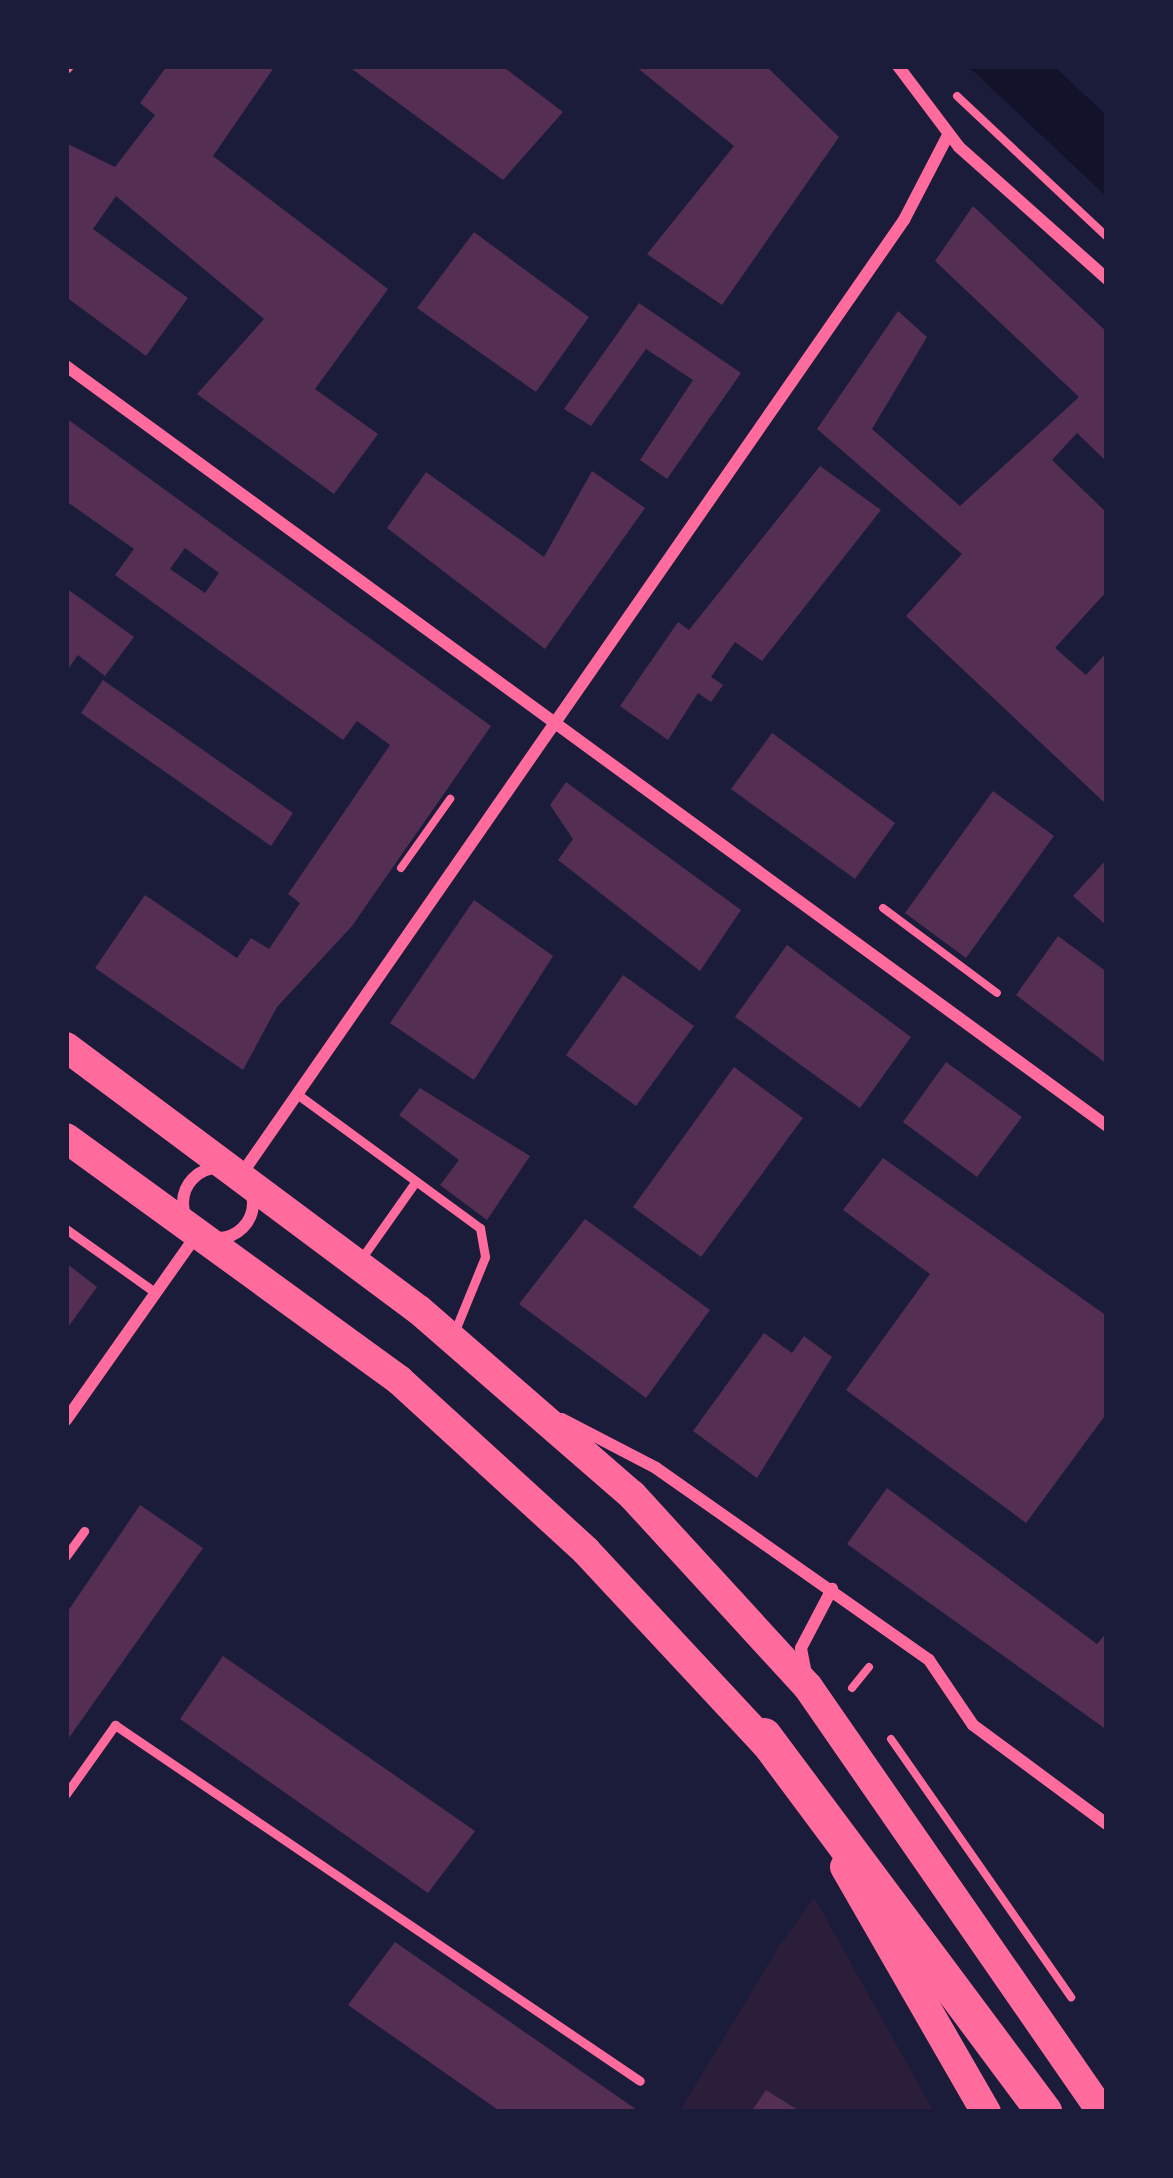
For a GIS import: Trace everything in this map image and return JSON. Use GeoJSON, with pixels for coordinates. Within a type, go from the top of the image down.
{"type":"FeatureCollection","features":[{"type":"Feature","properties":{"kind":"highway"},"geometry":{"type":"LineString","coordinates":[[764,1736],[1044,2112]]}},
{"type":"Feature","properties":{"kind":"main road"},"geometry":{"type":"LineString","coordinates":[[66,1047],[358,1264],[545,1411],[808,1687],[1102,2112]]}},
{"type":"Feature","properties":{"kind":"main road"},"geometry":{"type":"LineString","coordinates":[[66,1138],[399,1380],[764,1736],[986,2112]]}},
{"type":"Feature","properties":{"kind":"street"},"geometry":{"type":"LineString","coordinates":[[898,66],[948,135],[1107,279]]}},
{"type":"Feature","properties":{"kind":"street"},"geometry":{"type":"LineString","coordinates":[[240,1175],[904,220],[948,135]]}},
{"type":"Feature","properties":{"kind":"street"},"geometry":{"type":"LineString","coordinates":[[66,366],[1107,1126]]}},
{"type":"Feature","properties":{"kind":"street"},"geometry":{"type":"LineString","coordinates":[[213,1168],[240,1175],[254,1198],[247,1224],[228,1237],[198,1233],[182,1204],[190,1180],[213,1168]]}},
{"type":"Feature","properties":{"kind":"street"},"geometry":{"type":"LineString","coordinates":[[66,1420],[198,1233]]}},
{"type":"Feature","properties":{"kind":"street"},"geometry":{"type":"LineString","coordinates":[[545,1411],[656,1468],[832,1589],[928,1660],[973,1725],[1107,1824]]}},
{"type":"Feature","properties":{"kind":"street"},"geometry":{"type":"LineString","coordinates":[[808,1687],[801,1648],[832,1589]]}},
{"type":"Feature","properties":{"kind":"lane"},"geometry":{"type":"LineString","coordinates":[[297,1094],[480,1228],[485,1257],[452,1338]]}},
{"type":"Feature","properties":{"kind":"lane"},"geometry":{"type":"LineString","coordinates":[[358,1264],[416,1181]]}},
{"type":"Feature","properties":{"kind":"lane"},"geometry":{"type":"LineString","coordinates":[[66,1229],[156,1293]]}},
{"type":"Feature","properties":{"kind":"lane"},"geometry":{"type":"LineString","coordinates":[[66,1556],[84,1531]]}},
{"type":"Feature","properties":{"kind":"lane"},"geometry":{"type":"LineString","coordinates":[[66,1794],[115,1724],[640,2081]]}},
{"type":"Feature","properties":{"kind":"path"},"geometry":{"type":"LineString","coordinates":[[941,81],[1107,237]]}},
{"type":"Feature","properties":{"kind":"path"},"geometry":{"type":"LineString","coordinates":[[401,868],[449,799]]}},
{"type":"Feature","properties":{"kind":"path"},"geometry":{"type":"LineString","coordinates":[[884,908],[997,993]]}},
{"type":"Feature","properties":{"kind":"path"},"geometry":{"type":"LineString","coordinates":[[864,1711],[848,1694],[868,1667]]}},
{"type":"Feature","properties":{"kind":"path"},"geometry":{"type":"LineString","coordinates":[[880,1728],[928,1779],[1077,2008]]}},
{"type":"Feature","properties":{"kind":"shaded area"},"geometry":{"type":"Polygon","coordinates":[[[968,66],[1054,66],[1107,116],[1107,197],[968,66]]]}},
{"type":"Feature","properties":{"kind":"shaded area"},"geometry":{"type":"Polygon","coordinates":[[[814,1897],[934,2112],[679,2112],[776,1951],[814,1897]]]}},
{"type":"Feature","properties":{"kind":"building"},"geometry":{"type":"Polygon","coordinates":[[[167,66],[275,66],[213,156],[388,289],[315,389],[378,434],[334,494],[197,394],[264,319],[116,196],[93,229],[188,298],[146,356],[66,297],[66,143],[115,167],[155,115],[140,103],[167,66]]]}},
{"type":"Feature","properties":{"kind":"building"},"geometry":{"type":"Polygon","coordinates":[[[348,66],[502,66],[563,112],[503,180],[348,66]]]}},
{"type":"Feature","properties":{"kind":"building"},"geometry":{"type":"Polygon","coordinates":[[[635,66],[766,66],[839,137],[722,305],[647,254],[734,146],[635,66]]]}},
{"type":"Feature","properties":{"kind":"building"},"geometry":{"type":"Polygon","coordinates":[[[973,206],[1107,332],[1107,462],[1077,433],[1052,460],[1107,513],[1107,591],[1055,648],[1086,675],[1107,652],[1107,805],[906,616],[962,554],[817,429],[898,311],[927,337],[872,429],[960,506],[1079,397],[935,261],[973,206]]]}},
{"type":"Feature","properties":{"kind":"building"},"geometry":{"type":"Polygon","coordinates":[[[474,232],[589,317],[536,392],[417,308],[474,232]]]}},
{"type":"Feature","properties":{"kind":"building"},"geometry":{"type":"Polygon","coordinates":[[[639,303],[741,373],[667,479],[640,460],[693,380],[646,349],[591,426],[564,409],[639,303]]]}},
{"type":"Feature","properties":{"kind":"building"},"geometry":{"type":"Polygon","coordinates":[[[66,418],[491,726],[352,926],[277,1007],[243,1070],[95,968],[145,895],[237,958],[251,938],[269,949],[300,903],[288,894],[390,745],[357,721],[343,740],[115,575],[134,549],[66,501],[66,418]],[[185,548],[170,569],[205,593],[219,573],[185,548]]]}},
{"type":"Feature","properties":{"kind":"building"},"geometry":{"type":"Polygon","coordinates":[[[820,466],[881,510],[762,661],[735,642],[711,677],[723,685],[711,702],[698,693],[668,740],[620,706],[678,622],[689,630],[820,466]]]}},
{"type":"Feature","properties":{"kind":"building"},"geometry":{"type":"Polygon","coordinates":[[[592,471],[645,508],[545,649],[387,528],[426,472],[544,557],[592,471]]]}},
{"type":"Feature","properties":{"kind":"building"},"geometry":{"type":"Polygon","coordinates":[[[66,588],[134,637],[105,676],[78,655],[66,672],[66,588]]]}},
{"type":"Feature","properties":{"kind":"building"},"geometry":{"type":"Polygon","coordinates":[[[103,680],[293,813],[271,846],[81,713],[103,680]]]}},
{"type":"Feature","properties":{"kind":"building"},"geometry":{"type":"Polygon","coordinates":[[[772,733],[895,823],[855,879],[731,789],[772,733]]]}},
{"type":"Feature","properties":{"kind":"building"},"geometry":{"type":"Polygon","coordinates":[[[566,782],[741,910],[700,971],[558,860],[573,839],[550,805],[566,782]]]}},
{"type":"Feature","properties":{"kind":"building"},"geometry":{"type":"Polygon","coordinates":[[[993,791],[1054,836],[966,958],[905,913],[993,791]]]}},
{"type":"Feature","properties":{"kind":"building"},"geometry":{"type":"Polygon","coordinates":[[[1107,859],[1107,926],[1073,896],[1107,859]]]}},
{"type":"Feature","properties":{"kind":"building"},"geometry":{"type":"Polygon","coordinates":[[[474,900],[553,956],[474,1080],[390,1023],[474,900]]]}},
{"type":"Feature","properties":{"kind":"building"},"geometry":{"type":"Polygon","coordinates":[[[1058,936],[1107,972],[1107,1064],[1016,995],[1058,936]]]}},
{"type":"Feature","properties":{"kind":"building"},"geometry":{"type":"Polygon","coordinates":[[[787,945],[911,1037],[860,1108],[735,1017],[787,945]]]}},
{"type":"Feature","properties":{"kind":"building"},"geometry":{"type":"Polygon","coordinates":[[[623,975],[694,1026],[636,1106],[566,1055],[623,975]]]}},
{"type":"Feature","properties":{"kind":"building"},"geometry":{"type":"Polygon","coordinates":[[[946,1062],[1022,1117],[977,1177],[903,1122],[946,1062]]]}},
{"type":"Feature","properties":{"kind":"building"},"geometry":{"type":"Polygon","coordinates":[[[734,1067],[803,1118],[701,1257],[633,1207],[734,1067]]]}},
{"type":"Feature","properties":{"kind":"building"},"geometry":{"type":"Polygon","coordinates":[[[420,1088],[530,1156],[487,1220],[440,1185],[459,1160],[399,1115],[420,1088]]]}},
{"type":"Feature","properties":{"kind":"building"},"geometry":{"type":"Polygon","coordinates":[[[883,1158],[1107,1316],[1107,1413],[1026,1523],[846,1390],[930,1274],[843,1210],[883,1158]]]}},
{"type":"Feature","properties":{"kind":"building"},"geometry":{"type":"Polygon","coordinates":[[[585,1219],[710,1310],[646,1398],[519,1304],[585,1219]]]}},
{"type":"Feature","properties":{"kind":"building"},"geometry":{"type":"Polygon","coordinates":[[[66,1263],[97,1287],[66,1330],[66,1263]]]}},
{"type":"Feature","properties":{"kind":"building"},"geometry":{"type":"Polygon","coordinates":[[[764,1333],[792,1353],[804,1336],[832,1357],[757,1478],[693,1431],[764,1333]]]}},
{"type":"Feature","properties":{"kind":"building"},"geometry":{"type":"Polygon","coordinates":[[[887,1488],[1097,1644],[1107,1632],[1107,1730],[847,1544],[887,1488]]]}},
{"type":"Feature","properties":{"kind":"building"},"geometry":{"type":"Polygon","coordinates":[[[140,1505],[203,1548],[66,1742],[66,1614],[140,1505]]]}},
{"type":"Feature","properties":{"kind":"building"},"geometry":{"type":"Polygon","coordinates":[[[223,1656],[475,1831],[428,1893],[180,1719],[223,1656]]]}},
{"type":"Feature","properties":{"kind":"building"},"geometry":{"type":"Polygon","coordinates":[[[395,1942],[640,2112],[501,2112],[348,2005],[395,1942]]]}},
{"type":"Feature","properties":{"kind":"building"},"geometry":{"type":"Polygon","coordinates":[[[766,2090],[801,2112],[751,2112],[766,2090]]]}}]}
